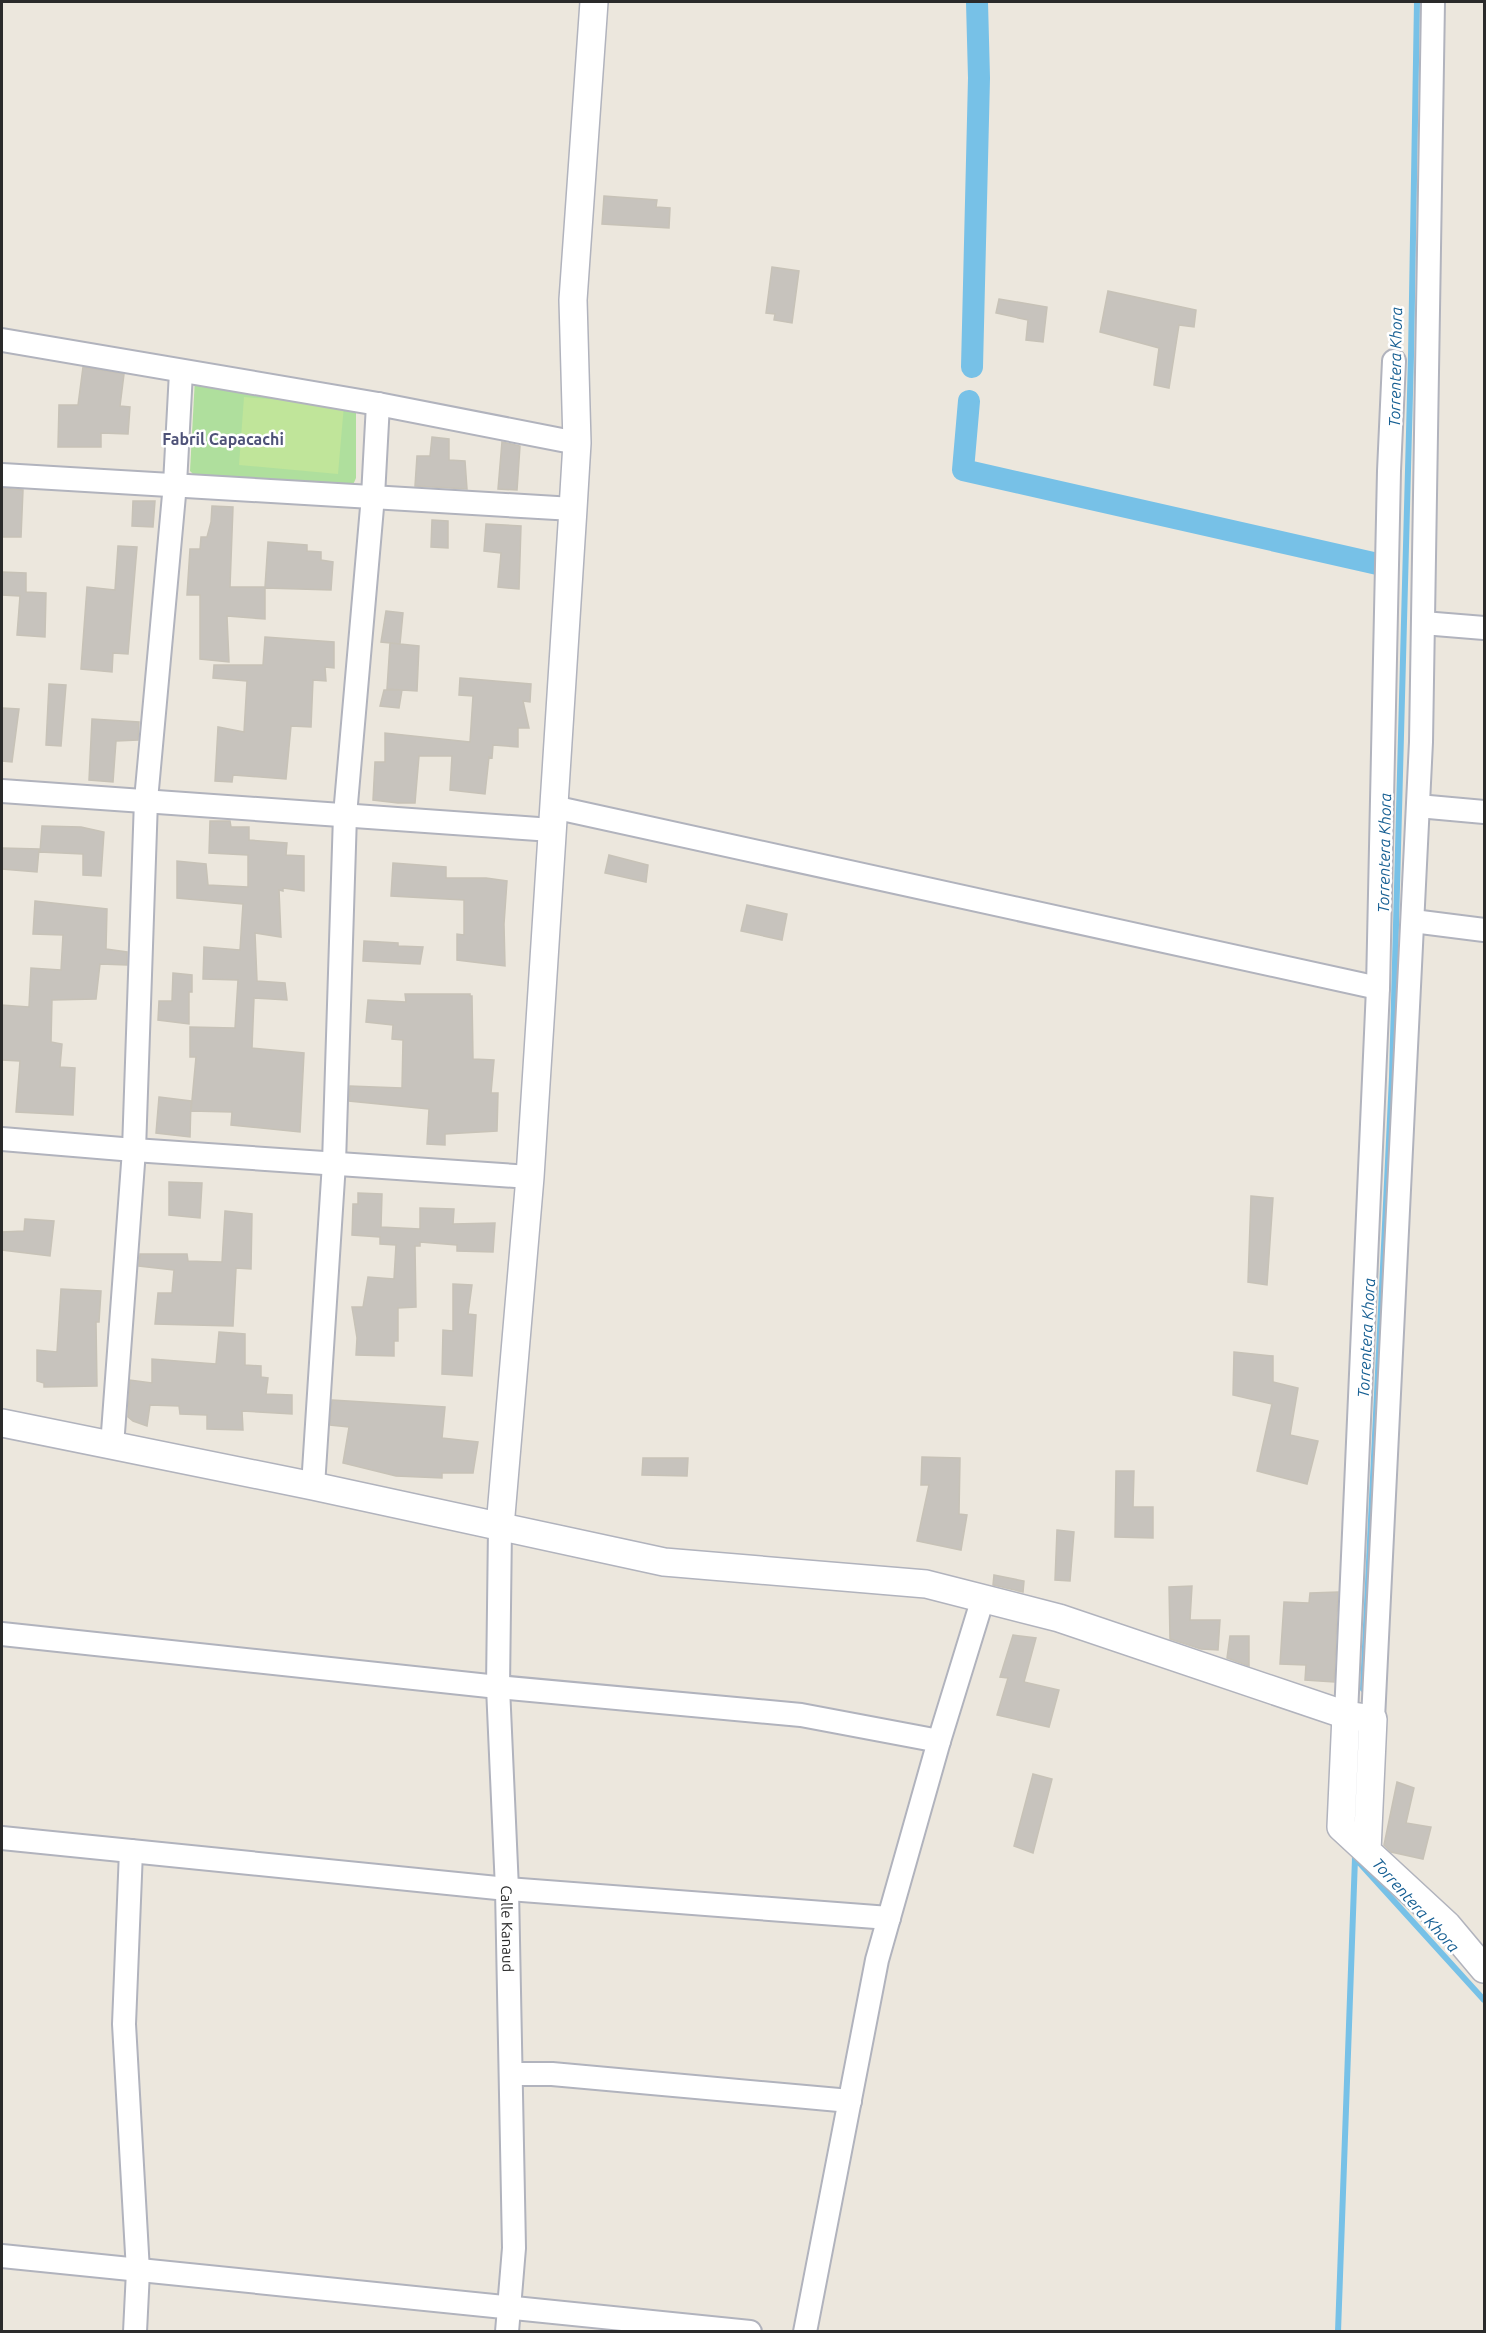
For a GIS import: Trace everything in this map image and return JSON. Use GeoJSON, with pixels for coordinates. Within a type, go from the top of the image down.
{"type":"FeatureCollection","features":[{"type":"Feature","properties":{"kind":"street"},"geometry":{"type":"LineString","coordinates":[[500,1527],[530,1177],[573,509],[577,443],[573,300],[594,2]]}},
{"type":"Feature","properties":{"kind":"street"},"geometry":{"type":"LineString","coordinates":[[1367,1851],[1418,806],[1423,623],[1432,2]]}},
{"type":"Feature","properties":{"kind":"street"},"geometry":{"type":"LineString","coordinates":[[2,340],[378,404],[577,443]]}},
{"type":"Feature","properties":{"kind":"street"},"geometry":{"type":"LineString","coordinates":[[1394,361],[1389,471],[1378,988],[1346,1714],[1346,1765],[1341,1827],[1446,1924],[1485,1969]]}},
{"type":"Feature","properties":{"kind":"street"},"geometry":{"type":"LineString","coordinates":[[112,1446],[134,1150],[146,800],[175,484],[182,372]]}},
{"type":"Feature","properties":{"kind":"street"},"geometry":{"type":"LineString","coordinates":[[314,1486],[334,1163],[345,815],[373,496],[378,404]]}},
{"type":"Feature","properties":{"kind":"street"},"geometry":{"type":"LineString","coordinates":[[2,475],[573,509]]}},
{"type":"Feature","properties":{"kind":"street"},"geometry":{"type":"LineString","coordinates":[[1423,623],[1485,628]]}},
{"type":"Feature","properties":{"kind":"street"},"geometry":{"type":"LineString","coordinates":[[2,791],[345,815],[553,818],[1378,988]]}},
{"type":"Feature","properties":{"kind":"street"},"geometry":{"type":"LineString","coordinates":[[1418,806],[1485,812]]}},
{"type":"Feature","properties":{"kind":"street"},"geometry":{"type":"LineString","coordinates":[[1413,921],[1485,930]]}},
{"type":"Feature","properties":{"kind":"street"},"geometry":{"type":"LineString","coordinates":[[2,1139],[530,1177]]}},
{"type":"Feature","properties":{"kind":"street"},"geometry":{"type":"LineString","coordinates":[[2,1423],[314,1486],[664,1562],[926,1584],[1059,1618],[1346,1714],[1373,1719]]}},
{"type":"Feature","properties":{"kind":"street","name":"Calle Kanaud"},"geometry":{"type":"LineString","coordinates":[[500,1527],[498,1687],[507,1889],[514,2248],[507,2331]]}},
{"type":"Feature","properties":{"kind":"street"},"geometry":{"type":"LineString","coordinates":[[805,2331],[877,1960],[939,1741],[983,1599]]}},
{"type":"Feature","properties":{"kind":"street"},"geometry":{"type":"LineString","coordinates":[[2,1634],[498,1687],[801,1715],[939,1741]]}},
{"type":"Feature","properties":{"kind":"street"},"geometry":{"type":"LineString","coordinates":[[2,1838],[507,1889],[889,1918]]}},
{"type":"Feature","properties":{"kind":"street"},"geometry":{"type":"LineString","coordinates":[[131,1851],[124,2024],[138,2271],[135,2331]]}},
{"type":"Feature","properties":{"kind":"street"},"geometry":{"type":"LineString","coordinates":[[511,2073],[552,2073],[850,2100]]}},
{"type":"Feature","properties":{"kind":"street"},"geometry":{"type":"LineString","coordinates":[[2,2256],[750,2331]]}},
{"type":"Feature","properties":{"kind":"green space"},"geometry":{"type":"Polygon","coordinates":[[[195,378],[356,405],[356,478],[352,487],[198,479],[190,471],[195,378]]]}},
{"type":"Feature","properties":{"kind":"green space"},"geometry":{"type":"Polygon","coordinates":[[[244,397],[344,405],[338,474],[239,465],[244,397]]]}},
{"type":"Feature","properties":{"kind":"building"},"geometry":{"type":"Polygon","coordinates":[[[604,196],[657,200],[656,207],[670,208],[669,228],[602,224],[604,196]]]}},
{"type":"Feature","properties":{"kind":"building"},"geometry":{"type":"Polygon","coordinates":[[[772,267],[799,271],[792,323],[774,320],[775,314],[766,313],[772,267]]]}},
{"type":"Feature","properties":{"kind":"building"},"geometry":{"type":"Polygon","coordinates":[[[1108,291],[1196,310],[1194,327],[1179,325],[1169,388],[1154,385],[1159,348],[1100,332],[1108,291]]]}},
{"type":"Feature","properties":{"kind":"building"},"geometry":{"type":"Polygon","coordinates":[[[999,299],[1047,307],[1043,342],[1026,340],[1028,320],[996,313],[999,299]]]}},
{"type":"Feature","properties":{"kind":"building"},"geometry":{"type":"Polygon","coordinates":[[[83,367],[124,374],[120,406],[130,407],[128,434],[101,433],[101,447],[58,447],[59,405],[78,405],[83,367]]]}},
{"type":"Feature","properties":{"kind":"building"},"geometry":{"type":"Polygon","coordinates":[[[432,437],[449,439],[449,460],[465,461],[467,489],[415,486],[417,456],[430,456],[432,437]]]}},
{"type":"Feature","properties":{"kind":"building"},"geometry":{"type":"Polygon","coordinates":[[[502,442],[520,446],[517,490],[498,489],[502,442]]]}},
{"type":"Feature","properties":{"kind":"building"},"geometry":{"type":"Polygon","coordinates":[[[2,488],[23,490],[21,537],[2,537],[2,488]]]}},
{"type":"Feature","properties":{"kind":"building"},"geometry":{"type":"Polygon","coordinates":[[[133,501],[155,501],[153,527],[132,526],[133,501]]]}},
{"type":"Feature","properties":{"kind":"building"},"geometry":{"type":"Polygon","coordinates":[[[212,506],[233,507],[230,587],[265,587],[268,542],[307,545],[307,551],[321,552],[321,560],[333,562],[331,590],[265,588],[265,619],[227,616],[229,662],[200,659],[200,595],[187,595],[190,549],[200,549],[201,537],[207,537],[212,506]]]}},
{"type":"Feature","properties":{"kind":"building"},"geometry":{"type":"Polygon","coordinates":[[[432,520],[448,521],[448,548],[431,547],[432,520]]]}},
{"type":"Feature","properties":{"kind":"building"},"geometry":{"type":"Polygon","coordinates":[[[486,524],[521,526],[519,589],[498,587],[501,553],[484,551],[486,524]]]}},
{"type":"Feature","properties":{"kind":"building"},"geometry":{"type":"Polygon","coordinates":[[[118,546],[137,547],[128,654],[113,653],[112,672],[81,669],[87,587],[115,590],[118,546]]]}},
{"type":"Feature","properties":{"kind":"building"},"geometry":{"type":"Polygon","coordinates":[[[2,572],[26,573],[26,592],[46,593],[45,637],[17,635],[20,596],[2,595],[2,572]]]}},
{"type":"Feature","properties":{"kind":"building"},"geometry":{"type":"Polygon","coordinates":[[[386,611],[403,613],[400,644],[381,642],[386,611]]]}},
{"type":"Feature","properties":{"kind":"building"},"geometry":{"type":"Polygon","coordinates":[[[265,637],[334,642],[334,668],[325,667],[326,681],[313,680],[311,727],[291,726],[286,779],[233,775],[232,782],[215,781],[218,727],[244,732],[247,681],[213,678],[214,665],[263,665],[265,637]]]}},
{"type":"Feature","properties":{"kind":"building"},"geometry":{"type":"Polygon","coordinates":[[[390,643],[419,646],[417,691],[387,689],[390,643]]]}},
{"type":"Feature","properties":{"kind":"building"},"geometry":{"type":"Polygon","coordinates":[[[460,678],[531,684],[530,702],[523,701],[529,728],[518,728],[518,747],[493,745],[492,758],[489,757],[485,794],[450,790],[452,756],[419,756],[415,803],[373,800],[375,762],[385,762],[385,733],[470,742],[473,696],[459,695],[460,678]]]}},
{"type":"Feature","properties":{"kind":"building"},"geometry":{"type":"Polygon","coordinates":[[[49,684],[66,685],[61,746],[46,745],[49,684]]]}},
{"type":"Feature","properties":{"kind":"building"},"geometry":{"type":"Polygon","coordinates":[[[384,690],[402,690],[399,708],[380,706],[384,690]]]}},
{"type":"Feature","properties":{"kind":"building"},"geometry":{"type":"Polygon","coordinates":[[[2,708],[19,709],[12,762],[2,761],[2,708]]]}},
{"type":"Feature","properties":{"kind":"building"},"geometry":{"type":"Polygon","coordinates":[[[92,719],[139,722],[138,740],[116,741],[113,782],[89,780],[92,719]]]}},
{"type":"Feature","properties":{"kind":"building"},"geometry":{"type":"Polygon","coordinates":[[[210,821],[230,821],[231,827],[249,827],[249,840],[287,843],[286,855],[304,856],[304,891],[283,888],[283,891],[279,890],[281,937],[255,933],[257,981],[285,983],[287,1000],[254,998],[252,1048],[304,1053],[300,1132],[231,1125],[232,1112],[191,1111],[196,1057],[190,1057],[190,1027],[235,1028],[238,980],[203,979],[204,947],[240,950],[243,904],[177,898],[177,861],[206,864],[208,885],[248,887],[248,855],[209,853],[210,821]]]}},
{"type":"Feature","properties":{"kind":"building"},"geometry":{"type":"Polygon","coordinates":[[[42,826],[81,827],[104,832],[101,876],[83,875],[83,854],[40,852],[42,826]]]}},
{"type":"Feature","properties":{"kind":"building"},"geometry":{"type":"Polygon","coordinates":[[[2,848],[39,849],[37,872],[2,869],[2,848]]]}},
{"type":"Feature","properties":{"kind":"building"},"geometry":{"type":"Polygon","coordinates":[[[609,855],[648,865],[646,882],[605,873],[609,855]]]}},
{"type":"Feature","properties":{"kind":"building"},"geometry":{"type":"Polygon","coordinates":[[[393,863],[446,867],[446,878],[486,878],[507,881],[504,924],[505,966],[457,960],[457,934],[464,935],[464,900],[391,896],[393,863]]]}},
{"type":"Feature","properties":{"kind":"building"},"geometry":{"type":"Polygon","coordinates":[[[35,901],[107,909],[106,949],[127,952],[127,965],[100,964],[96,999],[52,1000],[51,1042],[62,1044],[60,1067],[75,1068],[73,1115],[16,1112],[20,1061],[2,1060],[2,1005],[29,1007],[31,968],[61,970],[63,935],[33,934],[35,901]]]}},
{"type":"Feature","properties":{"kind":"building"},"geometry":{"type":"Polygon","coordinates":[[[747,905],[787,914],[782,940],[741,931],[747,905]]]}},
{"type":"Feature","properties":{"kind":"building"},"geometry":{"type":"Polygon","coordinates":[[[364,941],[423,947],[420,964],[363,961],[364,941]]]}},
{"type":"Feature","properties":{"kind":"building"},"geometry":{"type":"Polygon","coordinates":[[[173,973],[192,975],[192,992],[189,992],[189,1024],[158,1020],[159,1001],[172,1001],[173,973]]]}},
{"type":"Feature","properties":{"kind":"building"},"geometry":{"type":"Polygon","coordinates":[[[405,994],[470,994],[472,996],[473,1059],[494,1060],[491,1093],[498,1093],[497,1131],[445,1134],[445,1145],[427,1144],[429,1109],[349,1101],[350,1086],[402,1088],[403,1040],[392,1039],[393,1025],[366,1022],[368,1000],[406,1002],[405,994]]]}},
{"type":"Feature","properties":{"kind":"building"},"geometry":{"type":"Polygon","coordinates":[[[159,1097],[191,1101],[190,1137],[156,1133],[159,1097]]]}},
{"type":"Feature","properties":{"kind":"building"},"geometry":{"type":"Polygon","coordinates":[[[169,1182],[202,1183],[200,1218],[169,1215],[169,1182]]]}},
{"type":"Feature","properties":{"kind":"building"},"geometry":{"type":"Polygon","coordinates":[[[358,1193],[382,1194],[381,1227],[420,1229],[420,1208],[454,1209],[453,1224],[495,1223],[493,1252],[457,1251],[457,1245],[420,1242],[420,1246],[415,1246],[416,1307],[398,1308],[398,1341],[394,1341],[394,1356],[356,1355],[357,1338],[352,1307],[363,1307],[368,1277],[394,1279],[396,1245],[380,1244],[380,1237],[352,1235],[353,1204],[358,1204],[358,1193]]]}},
{"type":"Feature","properties":{"kind":"building"},"geometry":{"type":"Polygon","coordinates":[[[1251,1196],[1273,1198],[1267,1285],[1248,1282],[1251,1196]]]}},
{"type":"Feature","properties":{"kind":"building"},"geometry":{"type":"Polygon","coordinates":[[[225,1211],[252,1214],[251,1269],[236,1268],[233,1326],[155,1324],[158,1293],[172,1293],[174,1270],[139,1266],[140,1254],[187,1254],[188,1261],[222,1262],[225,1211]]]}},
{"type":"Feature","properties":{"kind":"building"},"geometry":{"type":"Polygon","coordinates":[[[25,1219],[54,1221],[50,1256],[2,1250],[2,1232],[24,1231],[25,1219]]]}},
{"type":"Feature","properties":{"kind":"building"},"geometry":{"type":"Polygon","coordinates":[[[453,1284],[472,1285],[468,1314],[476,1315],[472,1376],[442,1374],[443,1330],[453,1331],[453,1284]]]}},
{"type":"Feature","properties":{"kind":"building"},"geometry":{"type":"Polygon","coordinates":[[[61,1289],[101,1291],[99,1322],[96,1322],[97,1386],[44,1387],[44,1383],[37,1381],[37,1350],[57,1352],[61,1289]]]}},
{"type":"Feature","properties":{"kind":"building"},"geometry":{"type":"Polygon","coordinates":[[[219,1332],[245,1334],[245,1365],[261,1366],[261,1377],[268,1378],[266,1394],[292,1395],[292,1414],[242,1411],[243,1430],[207,1429],[207,1415],[180,1414],[179,1406],[150,1405],[147,1426],[128,1417],[130,1380],[152,1383],[152,1359],[216,1364],[219,1332]]]}},
{"type":"Feature","properties":{"kind":"building"},"geometry":{"type":"Polygon","coordinates":[[[1234,1352],[1273,1356],[1273,1382],[1298,1388],[1290,1435],[1318,1441],[1307,1484],[1257,1471],[1272,1404],[1233,1395],[1234,1352]]]}},
{"type":"Feature","properties":{"kind":"building"},"geometry":{"type":"Polygon","coordinates":[[[332,1400],[445,1407],[442,1438],[478,1442],[473,1473],[442,1473],[442,1478],[396,1476],[343,1463],[349,1427],[330,1425],[332,1400]]]}},
{"type":"Feature","properties":{"kind":"building"},"geometry":{"type":"Polygon","coordinates":[[[922,1457],[960,1458],[959,1514],[967,1515],[961,1550],[917,1541],[929,1485],[921,1485],[922,1457]]]}},
{"type":"Feature","properties":{"kind":"building"},"geometry":{"type":"Polygon","coordinates":[[[643,1458],[688,1458],[687,1476],[642,1475],[643,1458]]]}},
{"type":"Feature","properties":{"kind":"building"},"geometry":{"type":"Polygon","coordinates":[[[1116,1471],[1134,1471],[1133,1507],[1153,1507],[1153,1538],[1115,1537],[1116,1471]]]}},
{"type":"Feature","properties":{"kind":"building"},"geometry":{"type":"Polygon","coordinates":[[[1057,1530],[1074,1532],[1070,1581],[1055,1580],[1057,1530]]]}},
{"type":"Feature","properties":{"kind":"building"},"geometry":{"type":"Polygon","coordinates":[[[994,1575],[1024,1581],[1023,1592],[993,1585],[994,1575]]]}},
{"type":"Feature","properties":{"kind":"building"},"geometry":{"type":"Polygon","coordinates":[[[1192,1586],[1190,1620],[1220,1620],[1218,1650],[1201,1649],[1170,1639],[1169,1587],[1192,1586]]]}},
{"type":"Feature","properties":{"kind":"building"},"geometry":{"type":"Polygon","coordinates":[[[1338,1592],[1334,1682],[1305,1680],[1306,1665],[1280,1664],[1284,1602],[1309,1603],[1310,1593],[1338,1592]]]}},
{"type":"Feature","properties":{"kind":"building"},"geometry":{"type":"Polygon","coordinates":[[[1013,1635],[1036,1638],[1024,1682],[1059,1690],[1049,1727],[997,1715],[1008,1678],[1000,1677],[1013,1635]]]}},
{"type":"Feature","properties":{"kind":"building"},"geometry":{"type":"Polygon","coordinates":[[[1230,1636],[1249,1636],[1249,1666],[1227,1658],[1230,1636]]]}},
{"type":"Feature","properties":{"kind":"building"},"geometry":{"type":"Polygon","coordinates":[[[1033,1774],[1052,1779],[1033,1853],[1014,1846],[1033,1774]]]}},
{"type":"Feature","properties":{"kind":"building"},"geometry":{"type":"Polygon","coordinates":[[[1397,1782],[1414,1788],[1406,1823],[1431,1827],[1423,1859],[1391,1852],[1384,1845],[1397,1782]]]}},
{"type":"Feature","properties":{"kind":"waterway"},"geometry":{"type":"LineString","coordinates":[[972,367],[979,78],[977,2]]}},
{"type":"Feature","properties":{"kind":"waterway","name":"Torrentera Khora"},"geometry":{"type":"LineString","coordinates":[[1363,1689],[1392,1077],[1411,356],[1417,2]]}},
{"type":"Feature","properties":{"kind":"waterway"},"geometry":{"type":"LineString","coordinates":[[969,401],[963,470],[1382,565]]}},
{"type":"Feature","properties":{"kind":"waterway","name":"Torrentera Khora"},"geometry":{"type":"LineString","coordinates":[[1355,1858],[1484,2000]]}},
{"type":"Feature","properties":{"kind":"waterway"},"geometry":{"type":"LineString","coordinates":[[1338,2332],[1355,1858]]}},
{"type":"Feature","properties":{"kind":"district","name":"Fabril Capacachi"},"geometry":{"type":"Point","coordinates":[223,439]}}]}
